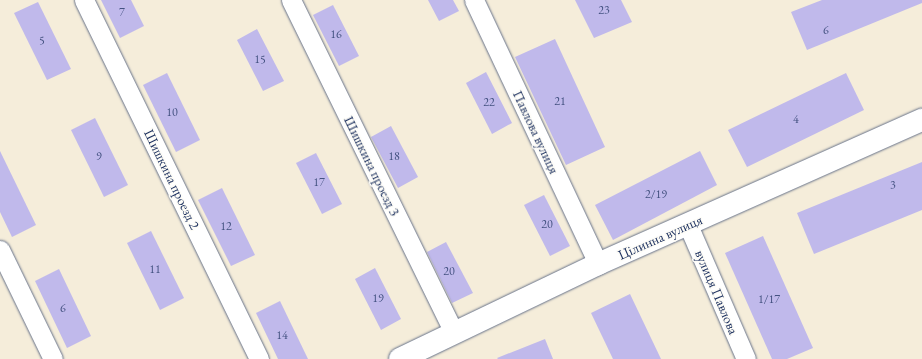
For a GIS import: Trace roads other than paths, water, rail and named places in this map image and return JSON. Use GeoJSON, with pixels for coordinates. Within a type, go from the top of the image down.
{"type":"FeatureCollection","features":[{"type":"Feature","properties":{"kind":"street","name":"Шишкина проезд 2"},"geometry":{"type":"LineString","coordinates":[[84,0],[259,359]]}},
{"type":"Feature","properties":{"kind":"street","name":"Шишкина проезд 3"},"geometry":{"type":"LineString","coordinates":[[291,0],[454,333]]}},
{"type":"Feature","properties":{"kind":"street","name":"Павлова вулиця"},"geometry":{"type":"LineString","coordinates":[[474,0],[598,264]]}},
{"type":"Feature","properties":{"kind":"street","name":"Цілинна вулиця"},"geometry":{"type":"LineString","coordinates":[[400,359],[598,264],[922,120]]}},
{"type":"Feature","properties":{"kind":"street","name":"вулиця Павлова"},"geometry":{"type":"LineString","coordinates":[[688,225],[746,359]]}},
{"type":"Feature","properties":{"kind":"street"},"geometry":{"type":"LineString","coordinates":[[0,250],[53,359]]}}]}
